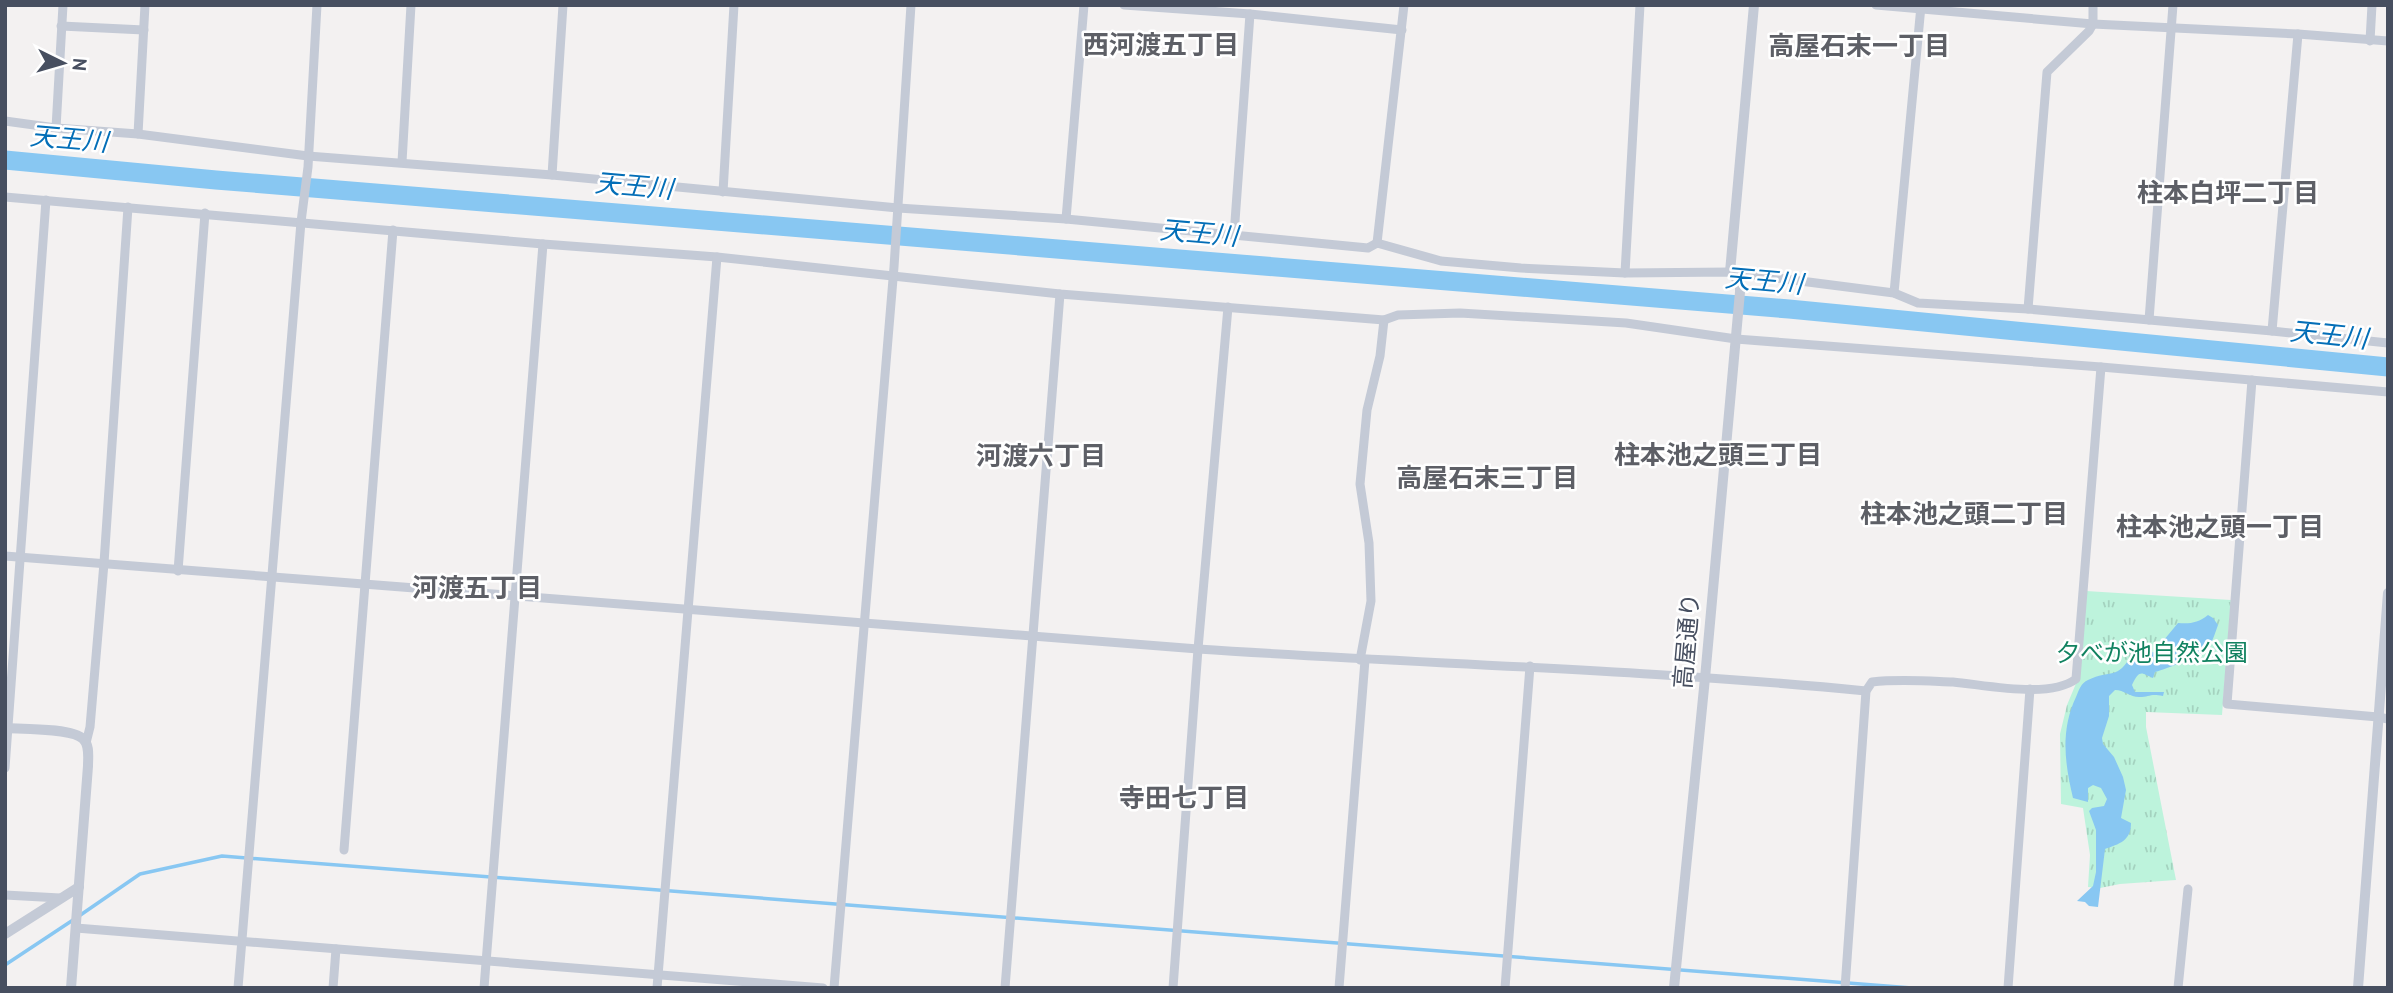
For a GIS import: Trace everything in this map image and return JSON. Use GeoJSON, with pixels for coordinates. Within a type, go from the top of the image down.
{"type":"FeatureCollection","features":[{"type":"Feature","properties":{"kind":"street"},"geometry":{"type":"LineString","coordinates":[[56,128],[63,5]]}},
{"type":"Feature","properties":{"kind":"street"},"geometry":{"type":"LineString","coordinates":[[138,134],[145,5]]}},
{"type":"Feature","properties":{"kind":"street"},"geometry":{"type":"LineString","coordinates":[[238,988],[308,167],[317,5]]}},
{"type":"Feature","properties":{"kind":"street"},"geometry":{"type":"LineString","coordinates":[[402,162],[411,5]]}},
{"type":"Feature","properties":{"kind":"street"},"geometry":{"type":"LineString","coordinates":[[552,175],[563,5]]}},
{"type":"Feature","properties":{"kind":"street"},"geometry":{"type":"LineString","coordinates":[[723,192],[734,5]]}},
{"type":"Feature","properties":{"kind":"street"},"geometry":{"type":"LineString","coordinates":[[834,988],[894,271],[911,5]]}},
{"type":"Feature","properties":{"kind":"street"},"geometry":{"type":"LineString","coordinates":[[1066,219],[1084,5]]}},
{"type":"Feature","properties":{"kind":"street"},"geometry":{"type":"LineString","coordinates":[[1124,5],[1250,13],[1402,30]]}},
{"type":"Feature","properties":{"kind":"street"},"geometry":{"type":"LineString","coordinates":[[1377,243],[1404,5]]}},
{"type":"Feature","properties":{"kind":"street"},"geometry":{"type":"LineString","coordinates":[[1625,273],[1640,5]]}},
{"type":"Feature","properties":{"kind":"street"},"geometry":{"type":"LineString","coordinates":[[1730,272],[1754,5]]}},
{"type":"Feature","properties":{"kind":"street"},"geometry":{"type":"LineString","coordinates":[[1876,5],[2093,24],[2388,41]]}},
{"type":"Feature","properties":{"kind":"street"},"geometry":{"type":"LineString","coordinates":[[2028,309],[2047,72],[2089,31],[2093,24],[2093,5]]}},
{"type":"Feature","properties":{"kind":"street"},"geometry":{"type":"LineString","coordinates":[[2149,320],[2173,5]]}},
{"type":"Feature","properties":{"kind":"street"},"geometry":{"type":"LineString","coordinates":[[2370,41],[2372,5]]}},
{"type":"Feature","properties":{"kind":"street"},"geometry":{"type":"LineString","coordinates":[[1894,293],[1921,7]]}},
{"type":"Feature","properties":{"kind":"street"},"geometry":{"type":"LineString","coordinates":[[1234,235],[1250,13]]}},
{"type":"Feature","properties":{"kind":"street"},"geometry":{"type":"LineString","coordinates":[[61,26],[144,30]]}},
{"type":"Feature","properties":{"kind":"street"},"geometry":{"type":"LineString","coordinates":[[2272,331],[2298,34]]}},
{"type":"Feature","properties":{"kind":"street"},"geometry":{"type":"LineString","coordinates":[[5,121],[138,134],[308,156],[552,175],[898,213],[1066,219],[1368,248],[1377,243],[1441,261],[1625,273],[1730,272],[1894,293],[1918,303],[2028,309],[2388,343]]}},
{"type":"Feature","properties":{"kind":"street"},"geometry":{"type":"LineString","coordinates":[[5,197],[205,213],[302,217],[393,230],[543,244],[894,271],[1060,294],[1384,320],[1398,315],[1460,313],[1626,323],[1735,339],[2388,392]]}},
{"type":"Feature","properties":{"kind":"street"},"geometry":{"type":"LineString","coordinates":[[5,768],[46,200]]}},
{"type":"Feature","properties":{"kind":"street"},"geometry":{"type":"LineString","coordinates":[[71,988],[89,766],[86,743],[90,727],[104,563],[128,207]]}},
{"type":"Feature","properties":{"kind":"street"},"geometry":{"type":"LineString","coordinates":[[178,571],[205,213]]}},
{"type":"Feature","properties":{"kind":"street"},"geometry":{"type":"LineString","coordinates":[[344,850],[393,230]]}},
{"type":"Feature","properties":{"kind":"street"},"geometry":{"type":"LineString","coordinates":[[484,988],[543,244]]}},
{"type":"Feature","properties":{"kind":"street"},"geometry":{"type":"LineString","coordinates":[[657,988],[717,257]]}},
{"type":"Feature","properties":{"kind":"street","name":"高屋通り"},"geometry":{"type":"LineString","coordinates":[[1675,982],[1740,292],[1740,282],[1730,272]]}},
{"type":"Feature","properties":{"kind":"street"},"geometry":{"type":"LineString","coordinates":[[1005,988],[1060,294]]}},
{"type":"Feature","properties":{"kind":"street"},"geometry":{"type":"LineString","coordinates":[[1173,988],[1198,649],[1228,307]]}},
{"type":"Feature","properties":{"kind":"street"},"geometry":{"type":"LineString","coordinates":[[1339,988],[1362,660],[1371,601],[1369,543],[1360,484],[1367,410],[1380,356],[1384,320]]}},
{"type":"Feature","properties":{"kind":"street"},"geometry":{"type":"LineString","coordinates":[[1845,988],[1866,691],[1872,682],[1896,679],[2031,689],[2069,684],[2080,677],[2101,367]]}},
{"type":"Feature","properties":{"kind":"street"},"geometry":{"type":"LineString","coordinates":[[2252,380],[2227,704],[2383,718]]}},
{"type":"Feature","properties":{"kind":"street"},"geometry":{"type":"LineString","coordinates":[[5,556],[1198,649],[1362,660],[1531,666],[1866,691]]}},
{"type":"Feature","properties":{"kind":"street"},"geometry":{"type":"LineString","coordinates":[[2358,988],[2383,718],[2388,593]]}},
{"type":"Feature","properties":{"kind":"street"},"geometry":{"type":"LineString","coordinates":[[1505,988],[1531,666]]}},
{"type":"Feature","properties":{"kind":"street"},"geometry":{"type":"LineString","coordinates":[[2008,986],[2031,689]]}},
{"type":"Feature","properties":{"kind":"street"},"geometry":{"type":"LineString","coordinates":[[7,728],[71,733],[82,736],[86,743]]}},
{"type":"Feature","properties":{"kind":"street"},"geometry":{"type":"LineString","coordinates":[[2178,988],[2188,890]]}},
{"type":"Feature","properties":{"kind":"street"},"geometry":{"type":"LineString","coordinates":[[5,934],[60,898],[78,893]]}},
{"type":"Feature","properties":{"kind":"street"},"geometry":{"type":"LineString","coordinates":[[5,895],[60,898]]}},
{"type":"Feature","properties":{"kind":"street"},"geometry":{"type":"LineString","coordinates":[[76,927],[823,988]]}},
{"type":"Feature","properties":{"kind":"street"},"geometry":{"type":"LineString","coordinates":[[333,988],[336,949]]}},
{"type":"Feature","properties":{"kind":"green space","name":"夕べが池自然公園"},"geometry":{"type":"Polygon","coordinates":[[[2086,591],[2231,600],[2222,715],[2146,712],[2146,727],[2176,880],[2088,887],[2090,855],[2083,808],[2061,804],[2060,734],[2067,705],[2080,674],[2086,591]]]}},
{"type":"Feature","properties":{"kind":"water"},"geometry":{"type":"Polygon","coordinates":[[[2208,615],[2218,625],[2206,651],[2155,672],[2153,678],[2139,674],[2132,685],[2135,692],[2164,692],[2163,696],[2136,697],[2115,690],[2109,696],[2109,716],[2102,738],[2103,744],[2114,757],[2123,777],[2126,790],[2121,818],[2131,823],[2129,834],[2123,841],[2105,849],[2098,907],[2077,901],[2093,886],[2096,872],[2096,830],[2089,811],[2104,806],[2107,799],[2101,788],[2093,785],[2088,788],[2088,802],[2073,798],[2066,760],[2066,735],[2079,689],[2088,680],[2118,671],[2132,654],[2154,652],[2178,623],[2194,622],[2208,615]]]}},
{"type":"Feature","properties":{"kind":"waterway","name":"天王川"},"geometry":{"type":"LineString","coordinates":[[5,160],[216,180],[1789,309],[2388,367]]}},
{"type":"Feature","properties":{"kind":"waterway"},"geometry":{"type":"LineString","coordinates":[[79,916],[140,874],[222,856],[1912,988]]}},
{"type":"Feature","properties":{"kind":"waterway"},"geometry":{"type":"LineString","coordinates":[[5,965],[73,920]]}},
{"type":"Feature","properties":{"kind":"district","name":"西河渡五丁目"},"geometry":{"type":"Point","coordinates":[1161,45]}},
{"type":"Feature","properties":{"kind":"district","name":"高屋石末一丁目"},"geometry":{"type":"Point","coordinates":[1859,46]}},
{"type":"Feature","properties":{"kind":"district","name":"柱本白坪二丁目"},"geometry":{"type":"Point","coordinates":[2228,193]}},
{"type":"Feature","properties":{"kind":"district","name":"柱本池之頭三丁目"},"geometry":{"type":"Point","coordinates":[1718,455]}},
{"type":"Feature","properties":{"kind":"district","name":"河渡六丁目"},"geometry":{"type":"Point","coordinates":[1041,456]}},
{"type":"Feature","properties":{"kind":"district","name":"高屋石末三丁目"},"geometry":{"type":"Point","coordinates":[1487,478]}},
{"type":"Feature","properties":{"kind":"district","name":"柱本池之頭二丁目"},"geometry":{"type":"Point","coordinates":[1964,514]}},
{"type":"Feature","properties":{"kind":"district","name":"柱本池之頭一丁目"},"geometry":{"type":"Point","coordinates":[2220,527]}},
{"type":"Feature","properties":{"kind":"district","name":"河渡五丁目"},"geometry":{"type":"Point","coordinates":[477,588]}},
{"type":"Feature","properties":{"kind":"district","name":"寺田七丁目"},"geometry":{"type":"Point","coordinates":[1184,798]}}]}
